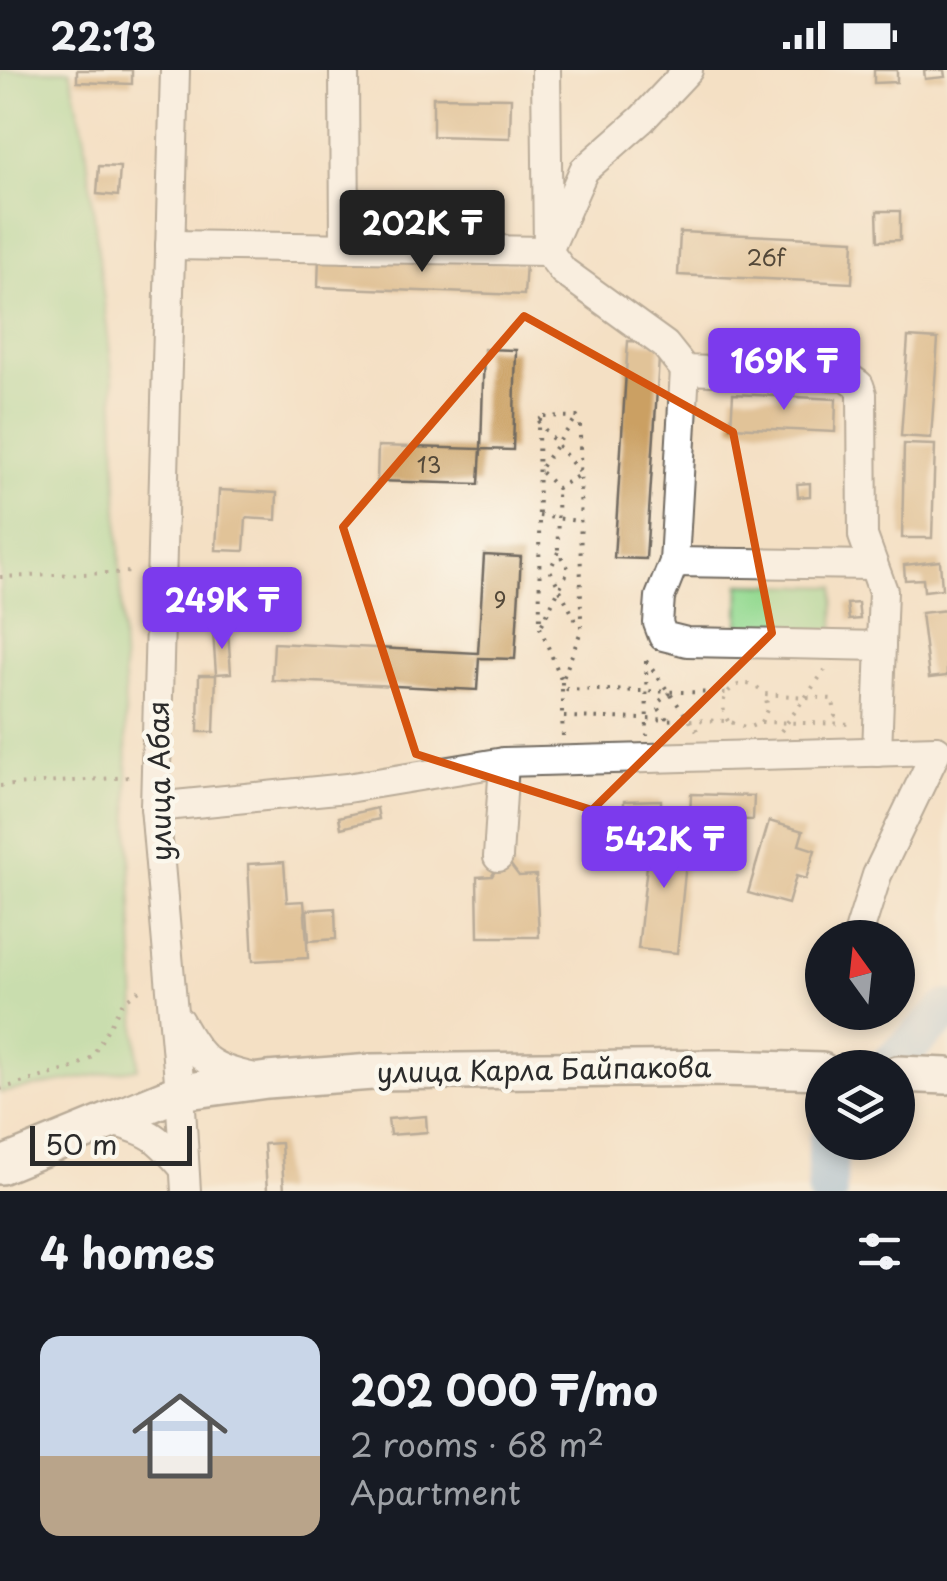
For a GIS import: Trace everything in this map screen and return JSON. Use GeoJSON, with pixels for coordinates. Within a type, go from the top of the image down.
{"type":"FeatureCollection","features":[{"type":"Feature","properties":{"kind":"main road","name":"улица Карла Байпакова"},"geometry":{"type":"LineString","coordinates":[[0,1166],[180,1092],[267,1080],[372,1072],[805,1070]]}},
{"type":"Feature","properties":{"kind":"main road"},"geometry":{"type":"LineString","coordinates":[[915,1075],[947,1076]]}},
{"type":"Feature","properties":{"kind":"street","name":"улица Абая"},"geometry":{"type":"LineString","coordinates":[[174,70],[155,807],[185,1179]]}},
{"type":"Feature","properties":{"kind":"street"},"geometry":{"type":"LineString","coordinates":[[344,70],[345,248]]}},
{"type":"Feature","properties":{"kind":"street"},"geometry":{"type":"LineString","coordinates":[[546,70],[548,251],[563,271],[665,345],[686,370],[674,562],[660,597],[658,622],[663,636],[687,642],[881,646]]}},
{"type":"Feature","properties":{"kind":"street"},"geometry":{"type":"LineString","coordinates":[[548,251],[584,170],[642,119],[688,70]]}},
{"type":"Feature","properties":{"kind":"street"},"geometry":{"type":"LineString","coordinates":[[170,244],[548,251]]}},
{"type":"Feature","properties":{"kind":"street"},"geometry":{"type":"LineString","coordinates":[[686,370],[846,376],[854,380],[862,394],[863,536],[882,591],[878,738]]}},
{"type":"Feature","properties":{"kind":"street"},"geometry":{"type":"LineString","coordinates":[[674,562],[872,565]]}},
{"type":"Feature","properties":{"kind":"street"},"geometry":{"type":"LineString","coordinates":[[155,807],[347,788],[504,762],[764,755],[878,738],[938,750],[877,876],[863,920]]}},
{"type":"Feature","properties":{"kind":"street"},"geometry":{"type":"LineString","coordinates":[[498,857],[504,762]]}},
{"type":"Feature","properties":{"kind":"street"},"geometry":{"type":"LineString","coordinates":[[173,1008],[197,1054],[219,1070],[267,1080]]}},
{"type":"Feature","properties":{"kind":"street"},"geometry":{"type":"LineString","coordinates":[[110,1121],[144,1129],[163,1143],[185,1179]]}},
{"type":"Feature","properties":{"kind":"path"},"geometry":{"type":"LineString","coordinates":[[538,421],[544,416],[577,417]]}},
{"type":"Feature","properties":{"kind":"path"},"geometry":{"type":"LineString","coordinates":[[539,470],[577,417]]}},
{"type":"Feature","properties":{"kind":"path"},"geometry":{"type":"LineString","coordinates":[[564,760],[562,680],[581,631],[577,417]]}},
{"type":"Feature","properties":{"kind":"path"},"geometry":{"type":"LineString","coordinates":[[538,421],[580,474]]}},
{"type":"Feature","properties":{"kind":"path"},"geometry":{"type":"LineString","coordinates":[[538,421],[540,627],[562,680]]}},
{"type":"Feature","properties":{"kind":"path"},"geometry":{"type":"LineString","coordinates":[[539,470],[557,488],[558,552],[550,570],[581,631]]}},
{"type":"Feature","properties":{"kind":"path"},"geometry":{"type":"LineString","coordinates":[[557,488],[580,474]]}},
{"type":"Feature","properties":{"kind":"path"},"geometry":{"type":"LineString","coordinates":[[539,516],[580,521]]}},
{"type":"Feature","properties":{"kind":"path"},"geometry":{"type":"LineString","coordinates":[[558,552],[569,569]]}},
{"type":"Feature","properties":{"kind":"path"},"geometry":{"type":"LineString","coordinates":[[569,569],[580,570]]}},
{"type":"Feature","properties":{"kind":"path"},"geometry":{"type":"LineString","coordinates":[[540,627],[569,569]]}},
{"type":"Feature","properties":{"kind":"path"},"geometry":{"type":"LineString","coordinates":[[540,571],[550,570]]}},
{"type":"Feature","properties":{"kind":"path"},"geometry":{"type":"LineString","coordinates":[[0,577],[162,571]]}},
{"type":"Feature","properties":{"kind":"path"},"geometry":{"type":"LineString","coordinates":[[647,758],[646,661],[716,756]]}},
{"type":"Feature","properties":{"kind":"path"},"geometry":{"type":"LineString","coordinates":[[764,755],[832,661]]}},
{"type":"Feature","properties":{"kind":"path"},"geometry":{"type":"LineString","coordinates":[[728,721],[722,707],[726,694],[732,687],[746,683],[754,684],[765,694],[768,708],[761,722]]}},
{"type":"Feature","properties":{"kind":"path"},"geometry":{"type":"LineString","coordinates":[[562,689],[726,694]]}},
{"type":"Feature","properties":{"kind":"path"},"geometry":{"type":"LineString","coordinates":[[667,719],[659,710],[660,701],[670,694]]}},
{"type":"Feature","properties":{"kind":"path"},"geometry":{"type":"LineString","coordinates":[[765,694],[832,700],[835,716],[825,723]]}},
{"type":"Feature","properties":{"kind":"path"},"geometry":{"type":"LineString","coordinates":[[562,716],[728,721],[748,728],[761,722],[825,723],[878,738]]}},
{"type":"Feature","properties":{"kind":"path"},"geometry":{"type":"LineString","coordinates":[[0,786],[156,776]]}},
{"type":"Feature","properties":{"kind":"path"},"geometry":{"type":"LineString","coordinates":[[0,1089],[73,1068],[92,1057],[122,1002],[169,968]]}},
{"type":"Feature","properties":{"kind":"highlighted area"},"geometry":{"type":"Polygon","coordinates":[[[524,316],[733,432],[772,633],[592,810],[416,754],[343,527],[524,316]]]}},
{"type":"Feature","properties":{"kind":"green space"},"geometry":{"type":"Polygon","coordinates":[[[0,70],[70,70],[85,138],[113,379],[138,1068],[0,1093],[0,70]]]}},
{"type":"Feature","properties":{"kind":"green space"},"geometry":{"type":"Polygon","coordinates":[[[740,584],[835,587],[834,633],[739,631],[740,584]]]}},
{"type":"Feature","properties":{"kind":"building"},"geometry":{"type":"Polygon","coordinates":[[[77,70],[132,70],[132,84],[77,82],[77,70]]]}},
{"type":"Feature","properties":{"kind":"building"},"geometry":{"type":"Polygon","coordinates":[[[874,70],[897,70],[897,82],[874,83],[874,70]]]}},
{"type":"Feature","properties":{"kind":"building"},"geometry":{"type":"Polygon","coordinates":[[[924,70],[944,70],[945,77],[925,79],[924,70]]]}},
{"type":"Feature","properties":{"kind":"building"},"geometry":{"type":"Polygon","coordinates":[[[433,97],[511,98],[510,138],[433,136],[433,97]]]}},
{"type":"Feature","properties":{"kind":"building"},"geometry":{"type":"Polygon","coordinates":[[[99,166],[120,167],[118,196],[97,194],[99,166]]]}},
{"type":"Feature","properties":{"kind":"building"},"geometry":{"type":"Polygon","coordinates":[[[877,211],[900,211],[900,240],[878,241],[877,211]]]}},
{"type":"Feature","properties":{"kind":"building"},"geometry":{"type":"Polygon","coordinates":[[[680,232],[854,240],[852,283],[678,275],[680,232]]]}},
{"type":"Feature","properties":{"kind":"building"},"geometry":{"type":"Polygon","coordinates":[[[319,256],[526,263],[524,295],[318,287],[319,256]]]}},
{"type":"Feature","properties":{"kind":"building"},"geometry":{"type":"Polygon","coordinates":[[[908,337],[938,339],[931,438],[901,436],[908,337]]]}},
{"type":"Feature","properties":{"kind":"building"},"geometry":{"type":"Polygon","coordinates":[[[628,341],[660,343],[646,559],[614,558],[628,341]]]}},
{"type":"Feature","properties":{"kind":"building"},"geometry":{"type":"Polygon","coordinates":[[[484,349],[516,350],[513,450],[481,449],[484,349]]]}},
{"type":"Feature","properties":{"kind":"building"},"geometry":{"type":"Polygon","coordinates":[[[733,394],[836,399],[835,432],[731,427],[733,394]]]}},
{"type":"Feature","properties":{"kind":"building"},"geometry":{"type":"Polygon","coordinates":[[[904,444],[935,445],[932,538],[902,538],[904,444]]]}},
{"type":"Feature","properties":{"kind":"building"},"geometry":{"type":"Polygon","coordinates":[[[378,446],[481,449],[479,484],[377,481],[378,446]]]}},
{"type":"Feature","properties":{"kind":"building"},"geometry":{"type":"Polygon","coordinates":[[[810,483],[810,496],[798,497],[797,484],[810,483]]]}},
{"type":"Feature","properties":{"kind":"building"},"geometry":{"type":"Polygon","coordinates":[[[219,490],[277,493],[276,520],[246,518],[244,551],[216,550],[219,490]]]}},
{"type":"Feature","properties":{"kind":"building"},"geometry":{"type":"Polygon","coordinates":[[[484,555],[521,557],[515,659],[479,658],[477,690],[272,680],[274,643],[478,653],[484,555]]]}},
{"type":"Feature","properties":{"kind":"building"},"geometry":{"type":"Polygon","coordinates":[[[940,561],[942,589],[924,591],[923,579],[905,580],[904,565],[940,561]]]}},
{"type":"Feature","properties":{"kind":"building"},"geometry":{"type":"Polygon","coordinates":[[[858,603],[860,619],[849,620],[847,604],[858,603]]]}},
{"type":"Feature","properties":{"kind":"building"},"geometry":{"type":"Polygon","coordinates":[[[947,610],[947,676],[929,678],[921,613],[947,610]]]}},
{"type":"Feature","properties":{"kind":"building"},"geometry":{"type":"Polygon","coordinates":[[[228,631],[231,673],[216,674],[213,632],[228,631]]]}},
{"type":"Feature","properties":{"kind":"building"},"geometry":{"type":"Polygon","coordinates":[[[199,675],[216,675],[214,732],[198,732],[199,675]]]}},
{"type":"Feature","properties":{"kind":"building"},"geometry":{"type":"Polygon","coordinates":[[[691,794],[754,796],[753,820],[690,818],[691,794]]]}},
{"type":"Feature","properties":{"kind":"building"},"geometry":{"type":"Polygon","coordinates":[[[661,800],[661,810],[624,812],[624,801],[661,800]]]}},
{"type":"Feature","properties":{"kind":"building"},"geometry":{"type":"Polygon","coordinates":[[[377,808],[379,819],[341,828],[339,817],[377,808]]]}},
{"type":"Feature","properties":{"kind":"building"},"geometry":{"type":"Polygon","coordinates":[[[769,821],[803,831],[799,845],[815,850],[806,879],[796,876],[788,904],[748,893],[769,821]]]}},
{"type":"Feature","properties":{"kind":"building"},"geometry":{"type":"Polygon","coordinates":[[[651,828],[689,832],[677,953],[638,949],[651,828]]]}},
{"type":"Feature","properties":{"kind":"building"},"geometry":{"type":"Polygon","coordinates":[[[284,862],[287,902],[304,901],[308,958],[253,961],[248,864],[284,862]]]}},
{"type":"Feature","properties":{"kind":"building"},"geometry":{"type":"Polygon","coordinates":[[[499,864],[510,864],[519,876],[536,875],[539,937],[478,937],[477,877],[492,876],[499,864]]]}},
{"type":"Feature","properties":{"kind":"building"},"geometry":{"type":"Polygon","coordinates":[[[335,908],[336,939],[309,941],[307,910],[335,908]]]}},
{"type":"Feature","properties":{"kind":"building"},"geometry":{"type":"Polygon","coordinates":[[[426,1116],[427,1132],[390,1135],[388,1119],[426,1116]]]}},
{"type":"Feature","properties":{"kind":"building"},"geometry":{"type":"Polygon","coordinates":[[[281,1143],[284,1191],[267,1191],[264,1144],[281,1143]]]}},
{"type":"Feature","properties":{"kind":"waterway"},"geometry":{"type":"LineString","coordinates":[[905,1050],[947,1010]]}},
{"type":"Feature","properties":{"kind":"waterway"},"geometry":{"type":"LineString","coordinates":[[827,1191],[828,1160]]}}]}
